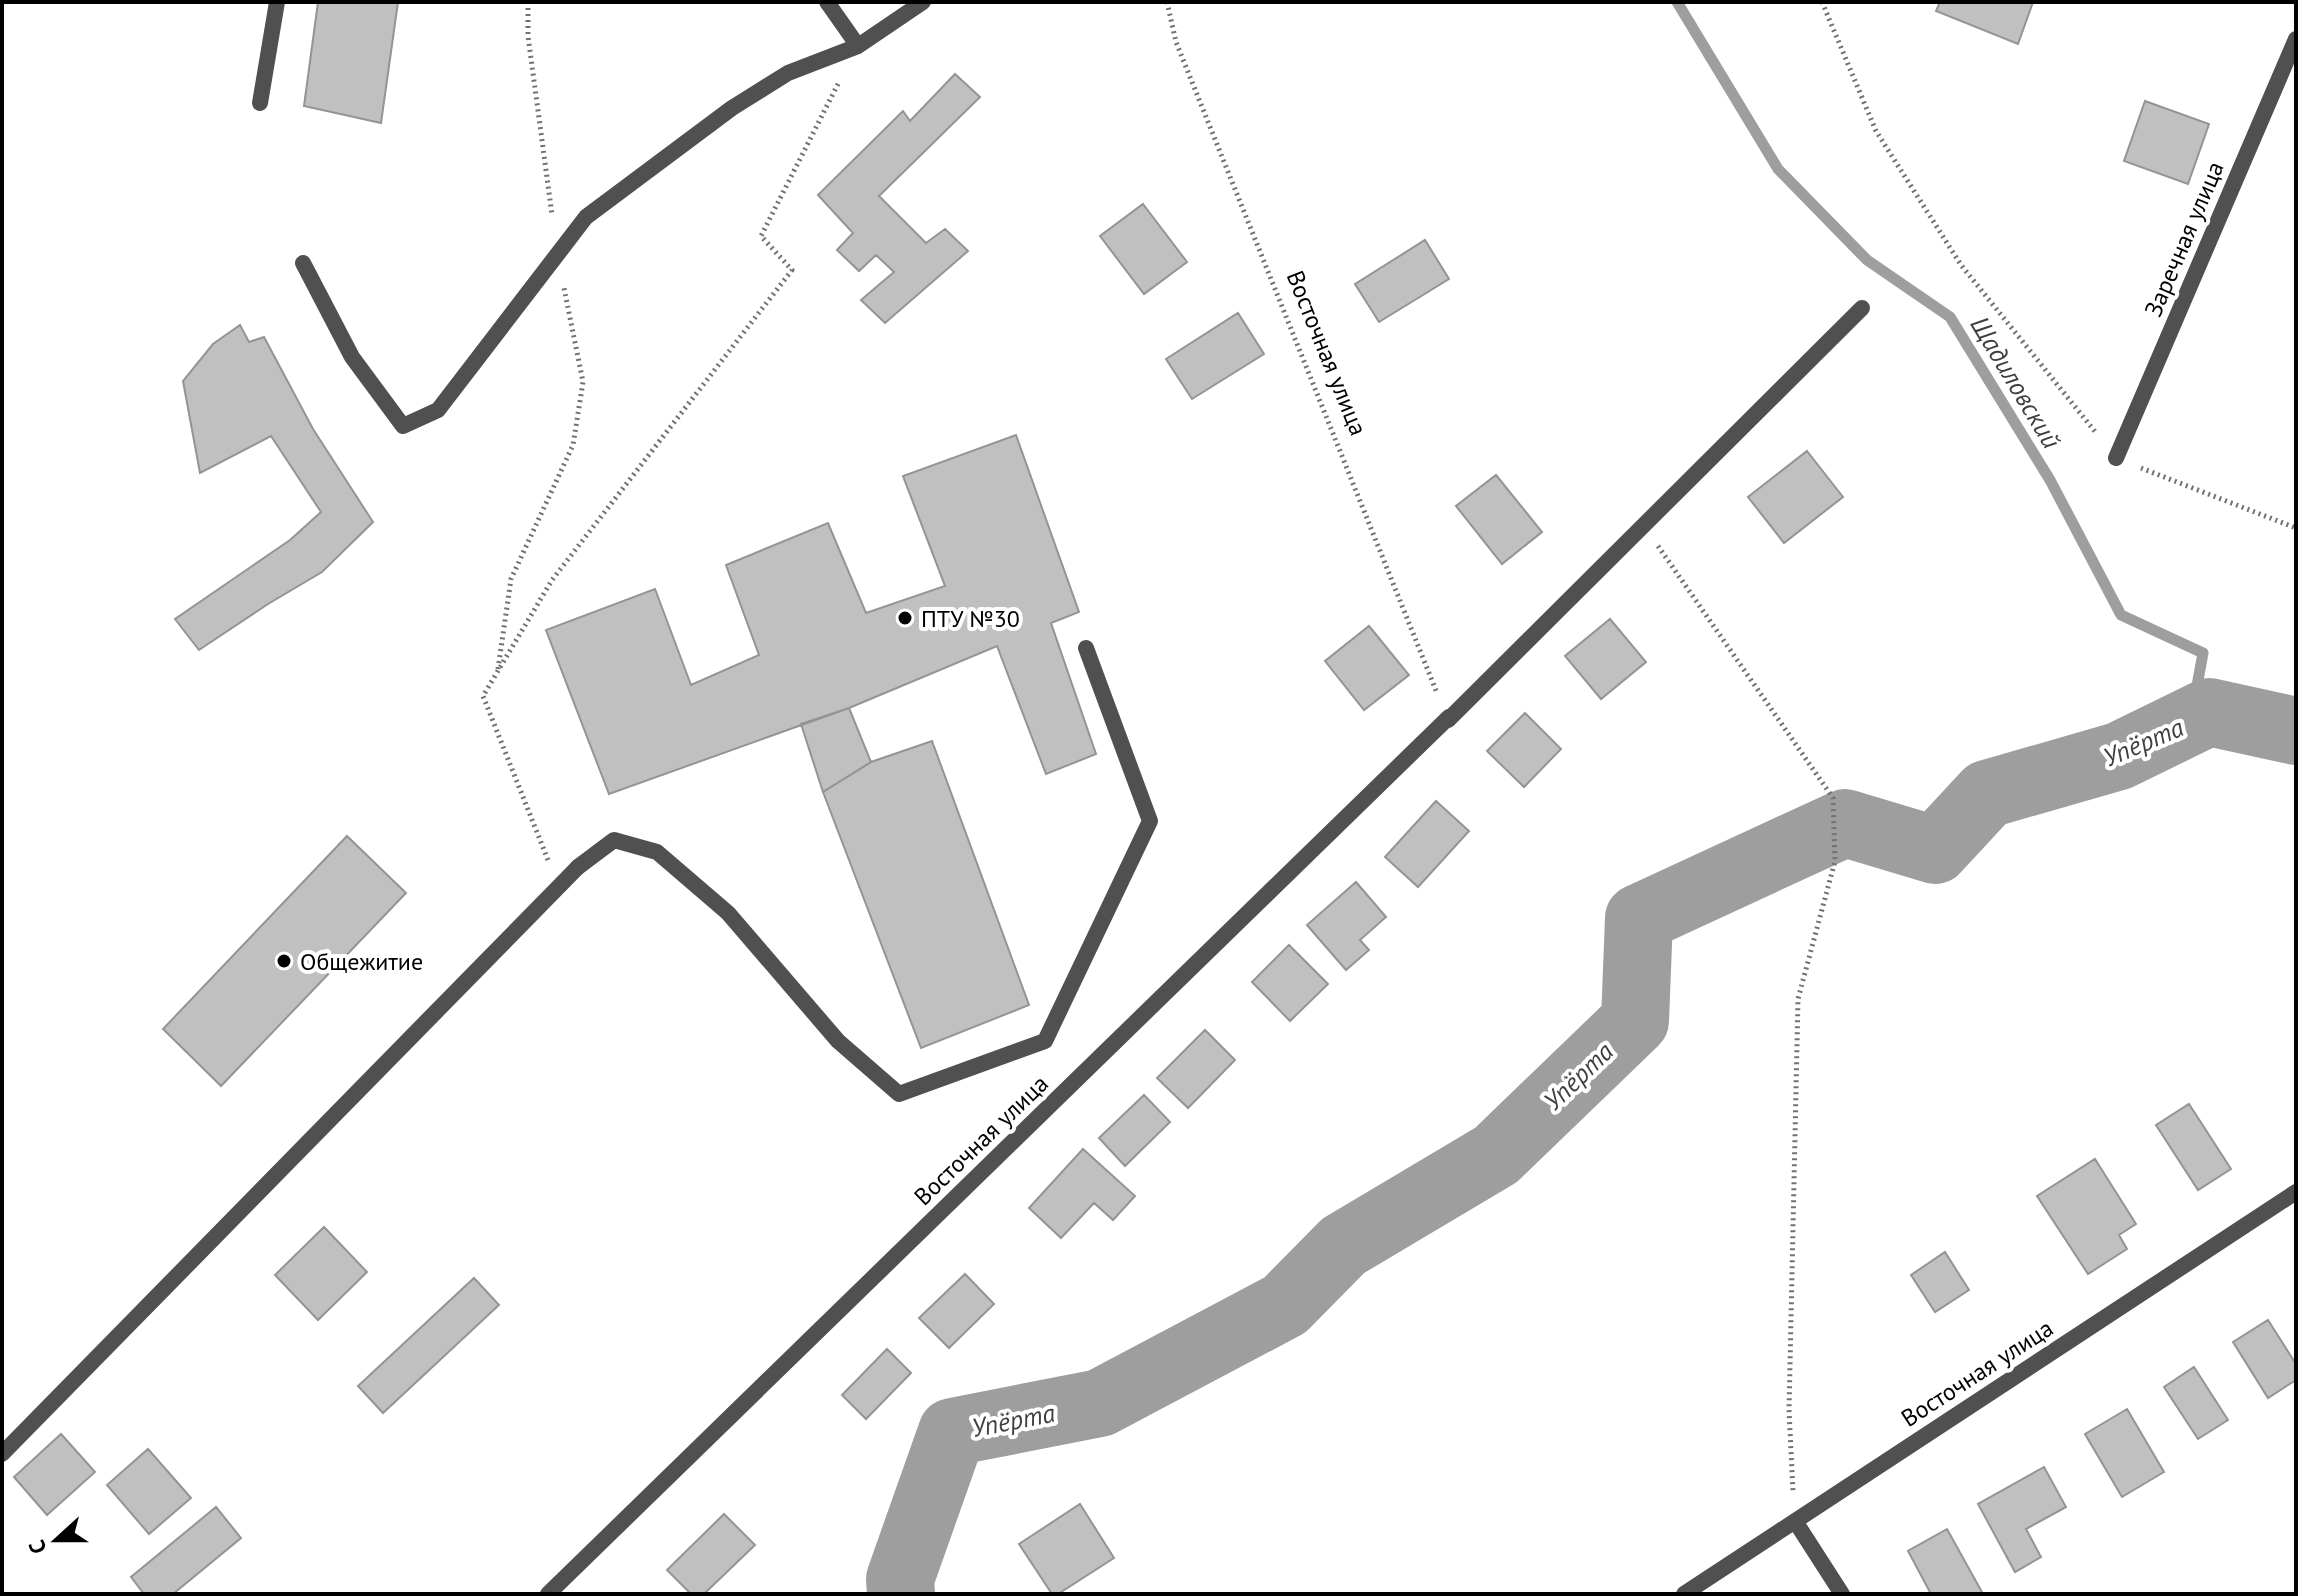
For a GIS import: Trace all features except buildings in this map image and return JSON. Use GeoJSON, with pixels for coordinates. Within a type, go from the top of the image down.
{"type":"FeatureCollection","features":[{"type":"Feature","properties":{"kind":"street"},"geometry":{"type":"LineString","coordinates":[[260,103],[277,2]]}},
{"type":"Feature","properties":{"kind":"street"},"geometry":{"type":"LineString","coordinates":[[827,2],[858,46]]}},
{"type":"Feature","properties":{"kind":"street"},"geometry":{"type":"LineString","coordinates":[[303,263],[352,357],[403,426],[438,410],[586,217],[732,108],[788,73],[858,46],[923,2]]}},
{"type":"Feature","properties":{"kind":"street","name":"Заречная улица"},"geometry":{"type":"LineString","coordinates":[[2116,458],[2296,39]]}},
{"type":"Feature","properties":{"kind":"street"},"geometry":{"type":"LineString","coordinates":[[1449,718],[1862,308]]}},
{"type":"Feature","properties":{"kind":"street"},"geometry":{"type":"LineString","coordinates":[[2,1454],[578,867],[614,840],[657,852],[728,913],[838,1041],[899,1094],[1045,1041],[1150,821],[1086,648]]}},
{"type":"Feature","properties":{"kind":"street","name":"Восточная улица"},"geometry":{"type":"LineString","coordinates":[[548,1594],[1449,718]]}},
{"type":"Feature","properties":{"kind":"street","name":"Восточная улица"},"geometry":{"type":"LineString","coordinates":[[1684,1594],[2296,1192]]}},
{"type":"Feature","properties":{"kind":"street"},"geometry":{"type":"LineString","coordinates":[[1795,1521],[1842,1594]]}},
{"type":"Feature","properties":{"kind":"path"},"geometry":{"type":"LineString","coordinates":[[497,672],[511,579],[573,445],[583,382],[557,254],[528,36],[528,2]]}},
{"type":"Feature","properties":{"kind":"path","name":"Восточная улица"},"geometry":{"type":"LineString","coordinates":[[1167,2],[1176,42],[1449,718]]}},
{"type":"Feature","properties":{"kind":"path"},"geometry":{"type":"LineString","coordinates":[[1822,2],[1876,131],[1961,265],[2116,458],[2296,528]]}},
{"type":"Feature","properties":{"kind":"path"},"geometry":{"type":"LineString","coordinates":[[559,887],[483,696],[552,580],[792,270],[761,236],[858,46]]}},
{"type":"Feature","properties":{"kind":"path"},"geometry":{"type":"LineString","coordinates":[[1643,526],[1833,798],[1835,861],[1798,999],[1789,1410],[1795,1521]]}},
{"type":"Feature","properties":{"kind":"waterway","name":"Щадиловский"},"geometry":{"type":"LineString","coordinates":[[1677,2],[1778,169],[1867,260],[1950,317],[2050,480],[2121,615],[2203,653],[2190,724]]}},
{"type":"Feature","properties":{"kind":"waterway","name":"Упёрта"},"geometry":{"type":"LineString","coordinates":[[901,1594],[900,1579],[952,1432],[1100,1403],[1285,1305],[1343,1246],[1496,1155],[1635,1021],[1639,918],[1845,823],[1935,850],[1987,794],[2119,756],[2209,712],[2296,731]]}},
{"type":"Feature","properties":{"kind":"place","name":"ПТУ №30"},"geometry":{"type":"Point","coordinates":[905,618]}},
{"type":"Feature","properties":{"kind":"place","name":"Общежитие"},"geometry":{"type":"Point","coordinates":[284,961]}}]}
